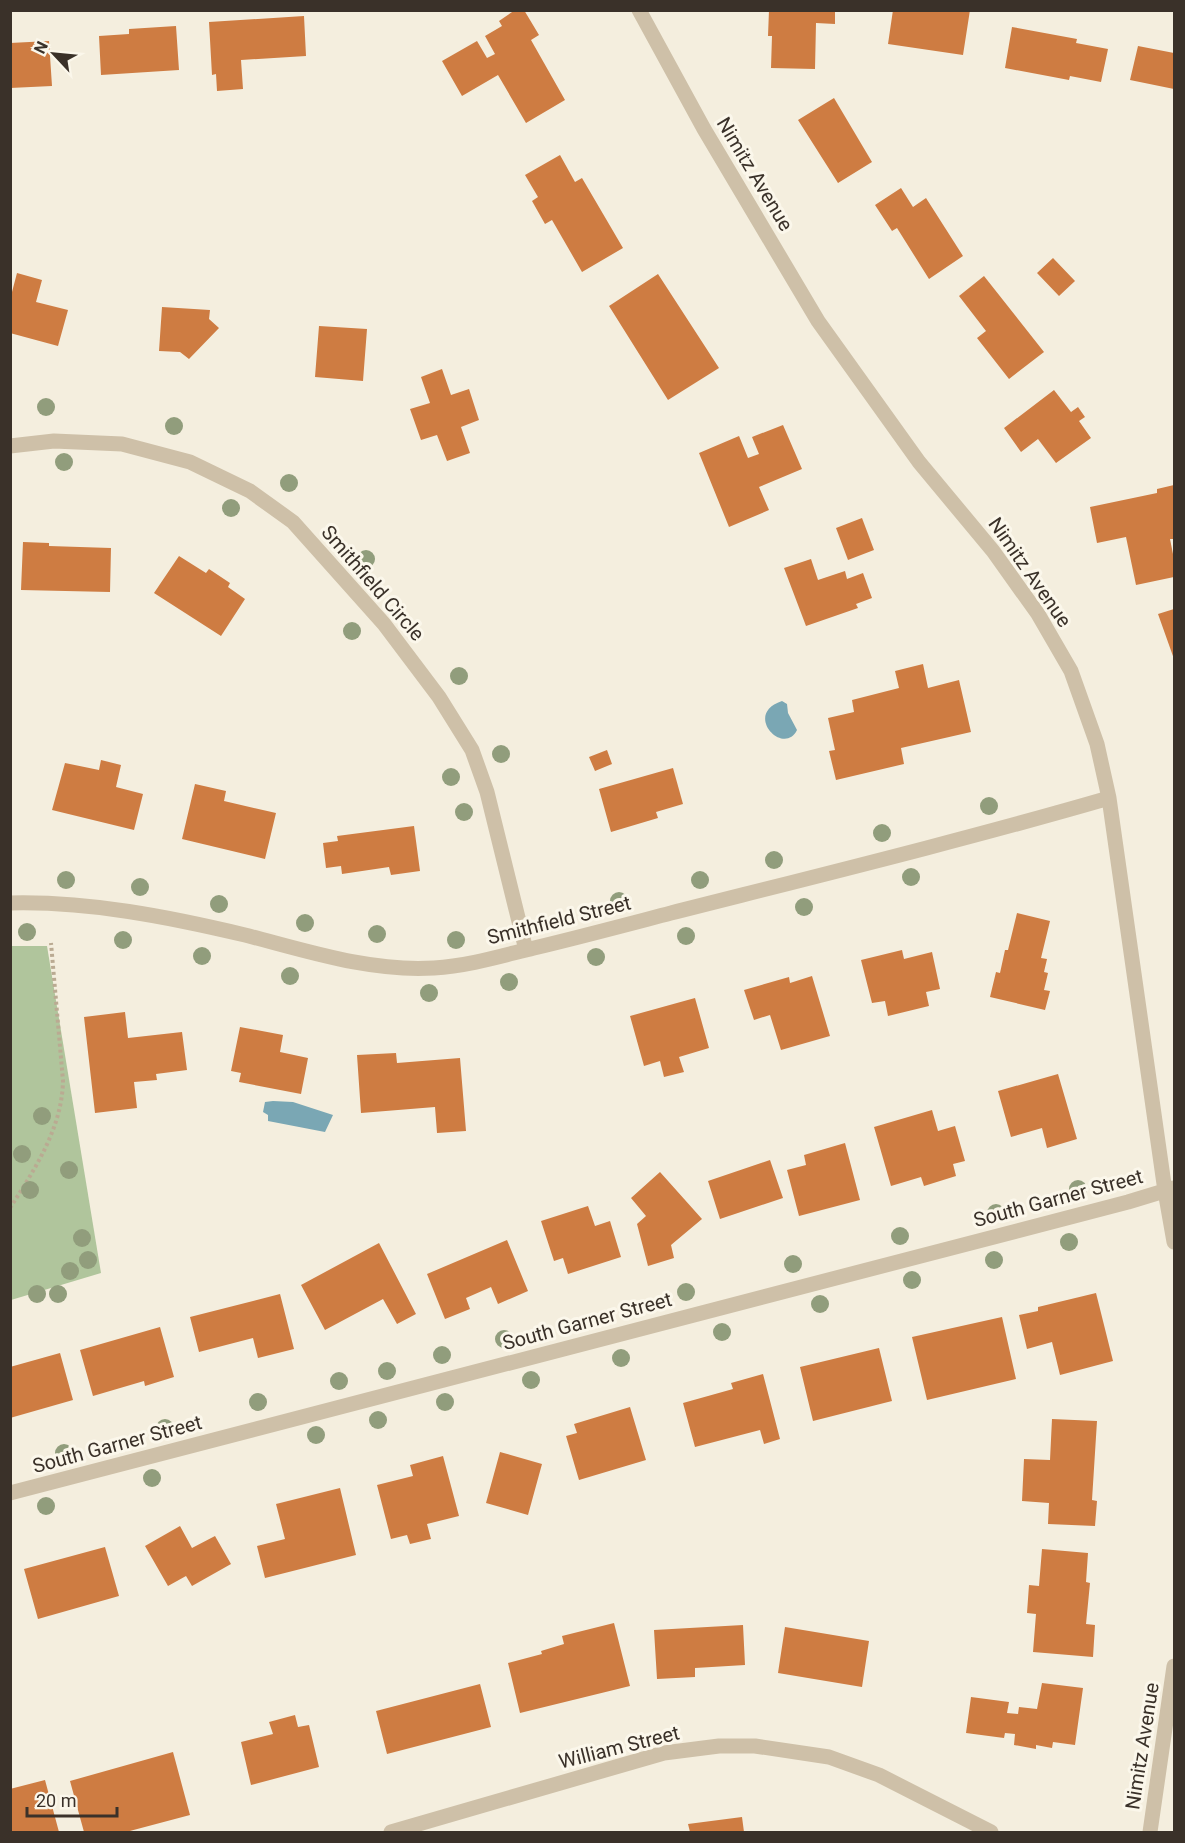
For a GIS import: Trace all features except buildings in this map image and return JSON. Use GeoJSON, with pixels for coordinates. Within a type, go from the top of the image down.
{"type":"FeatureCollection","features":[{"type":"Feature","properties":{"kind":"street","name":"Nimitz Avenue"},"geometry":{"type":"LineString","coordinates":[[639,10],[704,129],[818,321],[920,462],[993,550],[1038,614],[1071,671],[1097,744],[1109,798],[1170,1190],[1174,1242]]}},
{"type":"Feature","properties":{"kind":"street","name":"Smithfield Circle"},"geometry":{"type":"LineString","coordinates":[[10,446],[54,441],[122,444],[190,462],[250,491],[292,522],[384,624],[440,697],[472,750],[487,792],[526,950]]}},
{"type":"Feature","properties":{"kind":"street","name":"Smithfield Street"},"geometry":{"type":"LineString","coordinates":[[10,903],[130,911],[210,927],[361,964],[392,967],[443,967],[472,963],[526,950],[996,830],[1109,798]]}},
{"type":"Feature","properties":{"kind":"street","name":"South Garner Street"},"geometry":{"type":"LineString","coordinates":[[10,1493],[1170,1190]]}},
{"type":"Feature","properties":{"kind":"street","name":"Nimitz Avenue"},"geometry":{"type":"LineString","coordinates":[[1150,1833],[1174,1666]]}},
{"type":"Feature","properties":{"kind":"street","name":"William Street"},"geometry":{"type":"LineString","coordinates":[[391,1833],[419,1829],[664,1753],[719,1746],[755,1746],[829,1757],[879,1775],[991,1833]]}},
{"type":"Feature","properties":{"kind":"path"},"geometry":{"type":"LineString","coordinates":[[10,1208],[39,1162],[63,1100],[51,943]]}},
{"type":"Feature","properties":{"kind":"green space"},"geometry":{"type":"Polygon","coordinates":[[[11,946],[47,946],[101,1273],[11,1300],[11,946]]]}},
{"type":"Feature","properties":{"kind":"water"},"geometry":{"type":"Polygon","coordinates":[[[782,701],[787,704],[788,713],[797,730],[791,737],[784,739],[770,731],[766,723],[766,715],[771,707],[782,701]]]}},
{"type":"Feature","properties":{"kind":"water"},"geometry":{"type":"Polygon","coordinates":[[[265,1102],[293,1102],[333,1115],[325,1132],[268,1121],[268,1115],[263,1112],[265,1102]]]}}]}
